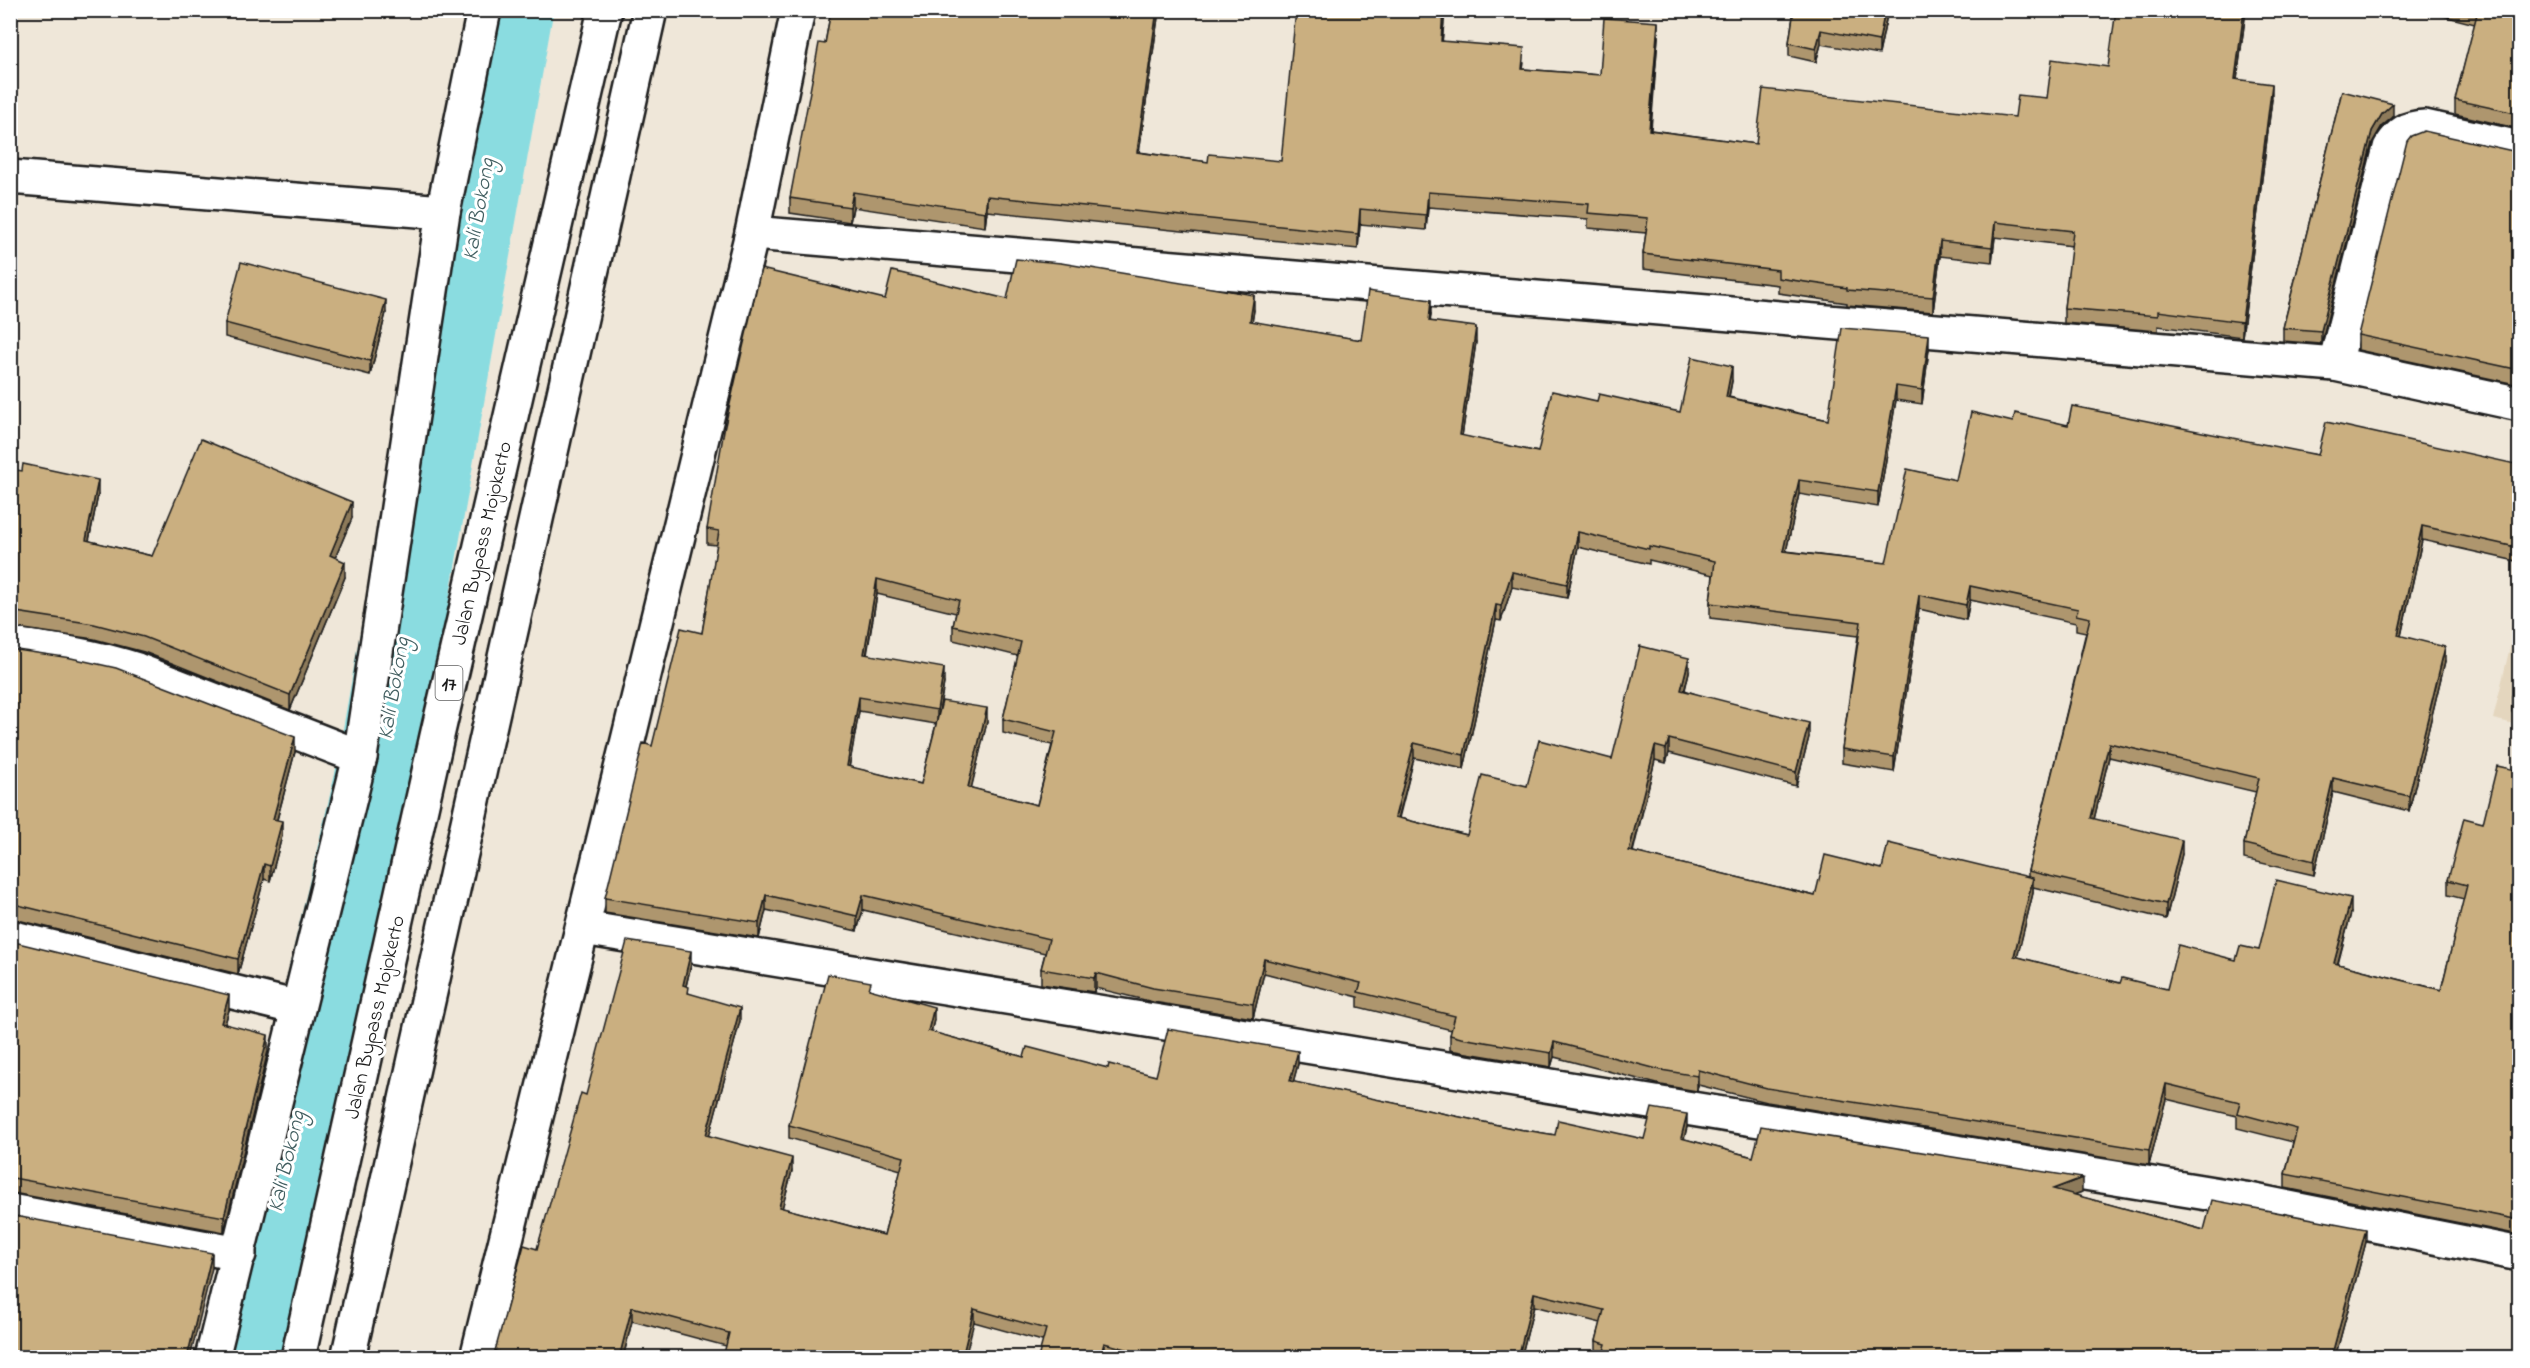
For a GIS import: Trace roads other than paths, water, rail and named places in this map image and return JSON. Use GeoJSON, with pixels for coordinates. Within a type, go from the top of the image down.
{"type":"FeatureCollection","features":[{"type":"Feature","properties":{"kind":"main road"},"geometry":{"type":"LineString","coordinates":[[212,1358],[360,757],[442,212],[484,10]]}},
{"type":"Feature","properties":{"kind":"main road","name":"Jalan Bypass Mojokerto"},"geometry":{"type":"LineString","coordinates":[[298,1358],[442,713],[605,10]]}},
{"type":"Feature","properties":{"kind":"main road"},"geometry":{"type":"LineString","coordinates":[[348,1358],[650,10]]}},
{"type":"Feature","properties":{"kind":"main road"},"geometry":{"type":"LineString","coordinates":[[477,1358],[752,233],[798,10]]}},
{"type":"Feature","properties":{"kind":"main road"},"geometry":{"type":"LineString","coordinates":[[2335,364],[2390,148],[2398,135],[2409,128],[2425,127],[2520,148]]}},
{"type":"Feature","properties":{"kind":"main road"},"geometry":{"type":"LineString","coordinates":[[10,177],[442,212]]}},
{"type":"Feature","properties":{"kind":"main road"},"geometry":{"type":"LineString","coordinates":[[752,233],[2335,364],[2520,404]]}},
{"type":"Feature","properties":{"kind":"main road"},"geometry":{"type":"LineString","coordinates":[[10,645],[104,659],[137,669],[360,757]]}},
{"type":"Feature","properties":{"kind":"main road"},"geometry":{"type":"LineString","coordinates":[[583,928],[2244,1199],[2520,1254]]}},
{"type":"Feature","properties":{"kind":"main road"},"geometry":{"type":"LineString","coordinates":[[10,937],[298,1008]]}},
{"type":"Feature","properties":{"kind":"main road"},"geometry":{"type":"LineString","coordinates":[[10,1210],[238,1254]]}},
{"type":"Feature","properties":{"kind":"waterway","name":"Kali Bokong"},"geometry":{"type":"LineString","coordinates":[[238,1358],[375,783],[512,10]]}}]}
